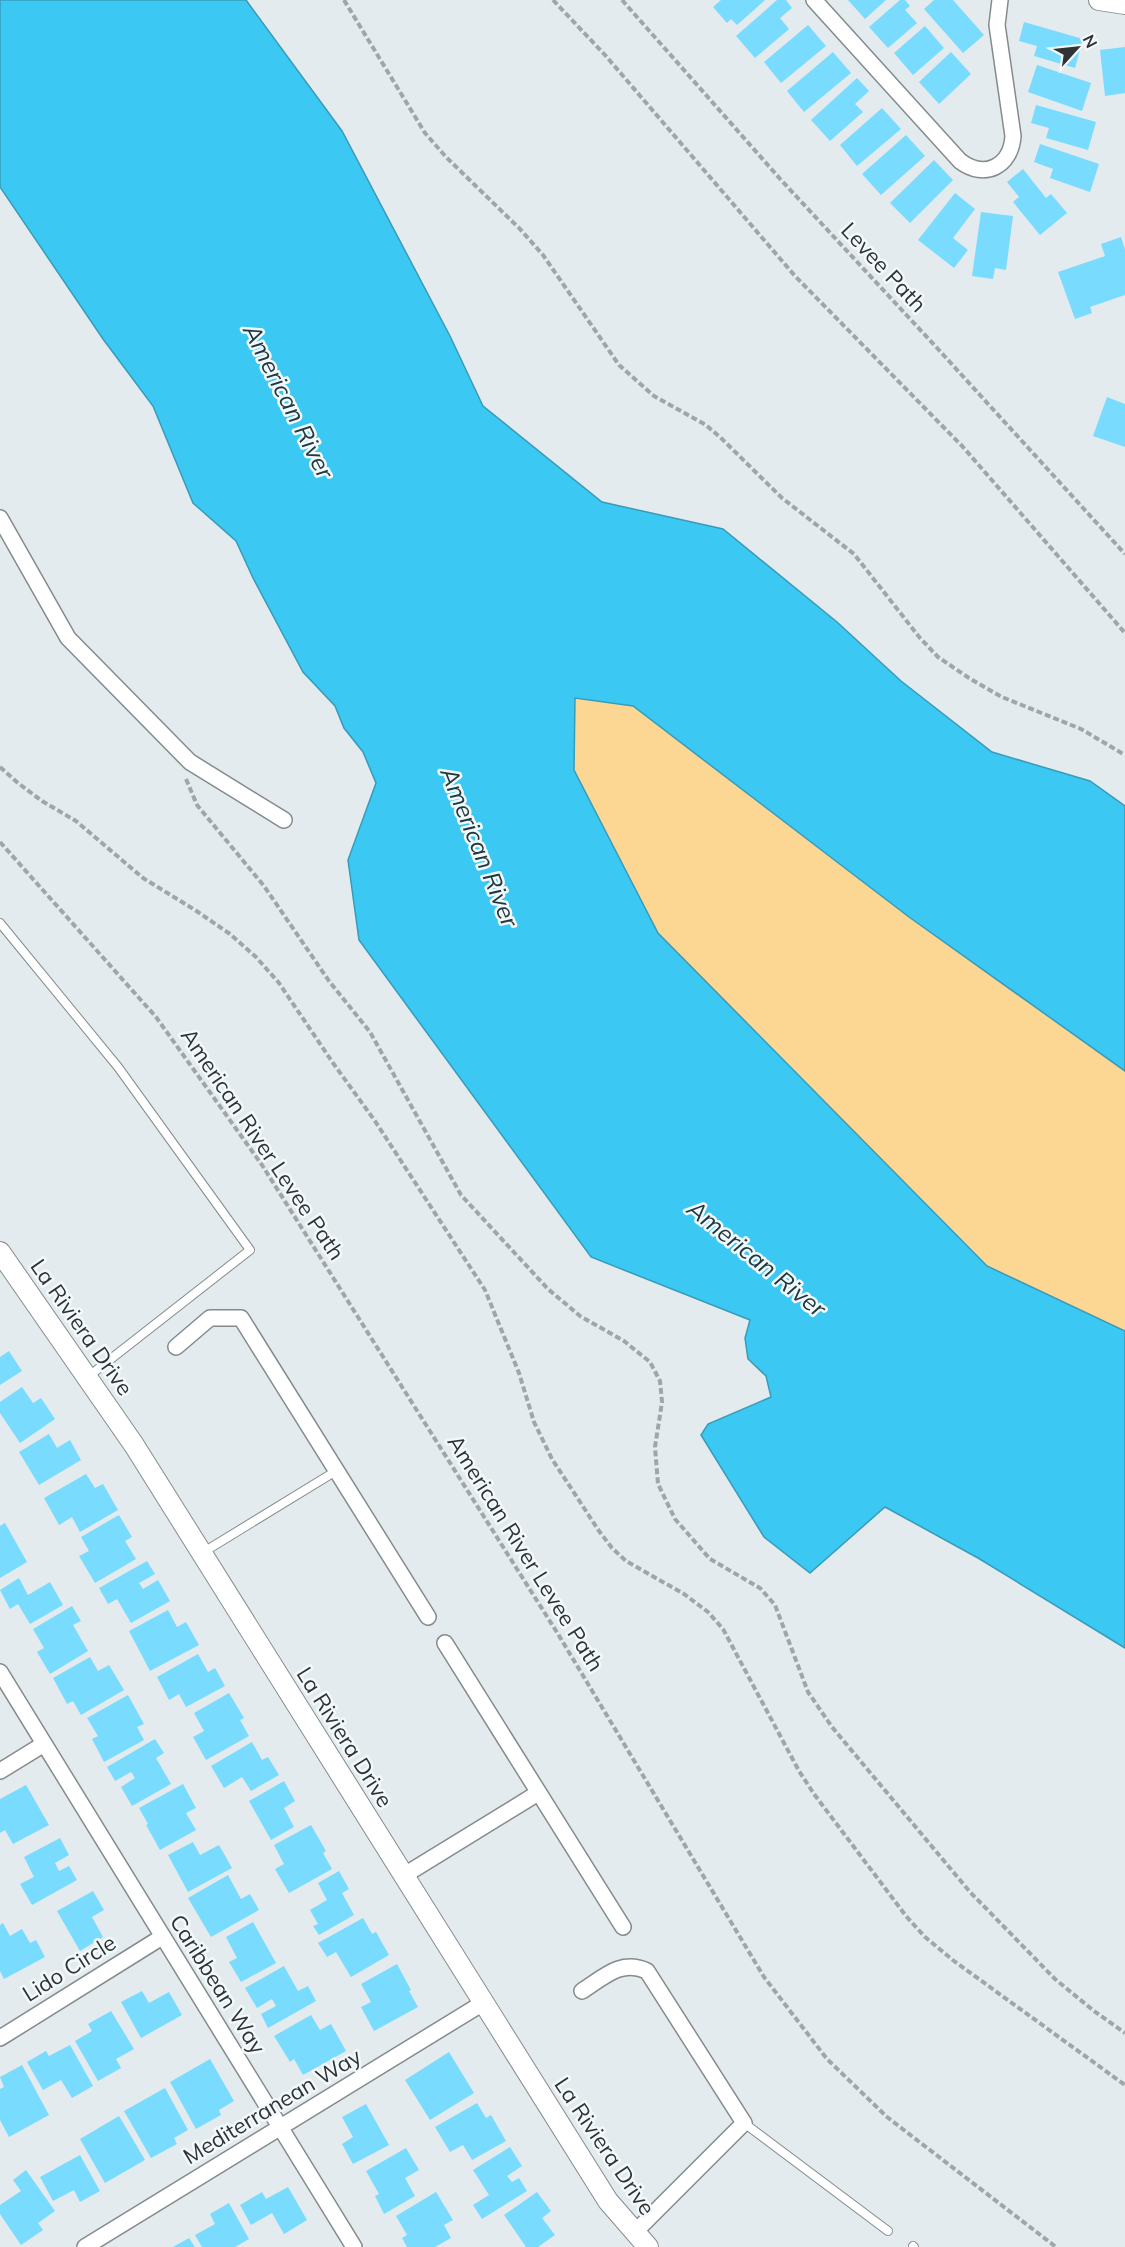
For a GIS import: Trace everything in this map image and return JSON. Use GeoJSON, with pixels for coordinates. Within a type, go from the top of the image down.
{"type":"FeatureCollection","features":[{"type":"Feature","properties":{"kind":"street"},"geometry":{"type":"LineString","coordinates":[[814,0],[960,161],[977,170],[992,168],[1003,162],[1012,147],[1013,136],[997,26],[1000,0]]}},
{"type":"Feature","properties":{"kind":"street"},"geometry":{"type":"LineString","coordinates":[[1099,0],[1125,4]]}},
{"type":"Feature","properties":{"kind":"street"},"geometry":{"type":"LineString","coordinates":[[0,518],[68,638],[190,762],[284,820]]}},
{"type":"Feature","properties":{"kind":"street","name":"La Riviera Drive"},"geometry":{"type":"LineString","coordinates":[[0,1252],[88,1377],[202,1553],[608,2201],[641,2240]]}},
{"type":"Feature","properties":{"kind":"street"},"geometry":{"type":"LineString","coordinates":[[176,1347],[210,1318],[241,1318],[428,1617]]}},
{"type":"Feature","properties":{"kind":"street"},"geometry":{"type":"LineString","coordinates":[[445,1642],[623,1927]]}},
{"type":"Feature","properties":{"kind":"street","name":"Caribbean Way"},"geometry":{"type":"LineString","coordinates":[[0,1672],[354,2247]]}},
{"type":"Feature","properties":{"kind":"street"},"geometry":{"type":"LineString","coordinates":[[0,1771],[44,1744]]}},
{"type":"Feature","properties":{"kind":"street"},"geometry":{"type":"LineString","coordinates":[[403,1876],[538,1793]]}},
{"type":"Feature","properties":{"kind":"street","name":"Lido Circle"},"geometry":{"type":"LineString","coordinates":[[0,2038],[162,1937]]}},
{"type":"Feature","properties":{"kind":"street"},"geometry":{"type":"LineString","coordinates":[[582,1991],[627,1965],[647,1971],[744,2123],[641,2240]]}},
{"type":"Feature","properties":{"kind":"street","name":"Mediterranean Way"},"geometry":{"type":"LineString","coordinates":[[85,2247],[483,2003]]}},
{"type":"Feature","properties":{"kind":"lane"},"geometry":{"type":"LineString","coordinates":[[0,922],[118,1067],[250,1250],[88,1377]]}},
{"type":"Feature","properties":{"kind":"lane"},"geometry":{"type":"LineString","coordinates":[[202,1553],[336,1471]]}},
{"type":"Feature","properties":{"kind":"lane"},"geometry":{"type":"LineString","coordinates":[[744,2123],[888,2231]]}},
{"type":"Feature","properties":{"kind":"path"},"geometry":{"type":"LineString","coordinates":[[344,0],[426,133],[446,157],[520,229],[543,255],[619,365],[654,396],[706,425],[782,498],[854,554],[920,638],[938,657],[1002,697],[1081,729],[1125,755]]}},
{"type":"Feature","properties":{"kind":"path"},"geometry":{"type":"LineString","coordinates":[[553,0],[605,55],[795,276],[963,447],[1125,633]]}},
{"type":"Feature","properties":{"kind":"path","name":"Levee Path"},"geometry":{"type":"LineString","coordinates":[[622,0],[782,182],[939,349],[1125,554]]}},
{"type":"Feature","properties":{"kind":"path"},"geometry":{"type":"LineString","coordinates":[[0,767],[42,801],[76,821],[142,878],[230,934],[256,957],[279,983],[381,1129],[485,1290],[519,1373],[534,1422],[552,1459],[598,1531],[626,1561],[684,1594],[708,1612],[723,1629],[799,1771],[814,1794],[887,1892],[925,1937],[954,1961],[1125,2085]]}},
{"type":"Feature","properties":{"kind":"path"},"geometry":{"type":"LineString","coordinates":[[184,775],[197,805],[264,886],[329,981],[370,1032],[461,1195],[548,1289],[580,1316],[624,1341],[650,1362],[660,1381],[662,1402],[655,1447],[658,1484],[675,1520],[711,1559],[760,1588],[775,1605],[808,1692],[832,1727],[970,1892],[1055,1979],[1094,2012],[1125,2033]]}},
{"type":"Feature","properties":{"kind":"path","name":"American River Levee Path"},"geometry":{"type":"LineString","coordinates":[[0,842],[156,1017],[262,1165],[558,1634],[764,1977],[827,2060],[887,2117],[1056,2247]]}},
{"type":"Feature","properties":{"kind":"shaded area"},"geometry":{"type":"Polygon","coordinates":[[[575,698],[633,706],[909,917],[1125,1071],[1125,1331],[987,1266],[658,933],[574,770],[575,698]]]}},
{"type":"Feature","properties":{"kind":"water","name":"American River"},"geometry":{"type":"Polygon","coordinates":[[[0,0],[246,0],[342,131],[450,336],[483,406],[602,502],[723,529],[837,622],[901,681],[992,752],[1090,781],[1125,806],[1125,1071],[909,917],[633,706],[575,698],[574,770],[658,933],[987,1266],[1125,1331],[1125,1648],[978,1558],[885,1507],[810,1573],[764,1537],[701,1435],[708,1424],[771,1397],[766,1376],[748,1359],[745,1338],[750,1320],[591,1257],[359,940],[348,860],[376,783],[363,752],[344,728],[335,706],[303,672],[236,541],[193,503],[153,406],[103,339],[0,187],[0,0]]]}},
{"type":"Feature","properties":{"kind":"building"},"geometry":{"type":"Polygon","coordinates":[[[721,0],[765,0],[737,25],[731,19],[727,23],[713,7],[721,0]]]}},
{"type":"Feature","properties":{"kind":"building"},"geometry":{"type":"Polygon","coordinates":[[[777,0],[786,0],[792,8],[780,18],[789,29],[755,58],[736,36],[777,0]]]}},
{"type":"Feature","properties":{"kind":"building"},"geometry":{"type":"Polygon","coordinates":[[[848,0],[886,0],[865,19],[848,0]]]}},
{"type":"Feature","properties":{"kind":"building"},"geometry":{"type":"Polygon","coordinates":[[[900,0],[905,0],[910,6],[905,10],[917,23],[888,48],[869,27],[900,0]]]}},
{"type":"Feature","properties":{"kind":"building"},"geometry":{"type":"Polygon","coordinates":[[[934,0],[953,0],[984,35],[963,53],[924,9],[934,0]]]}},
{"type":"Feature","properties":{"kind":"building"},"geometry":{"type":"Polygon","coordinates":[[[1024,22],[1083,39],[1075,68],[1034,56],[1037,46],[1019,41],[1024,22]]]}},
{"type":"Feature","properties":{"kind":"building"},"geometry":{"type":"Polygon","coordinates":[[[808,25],[826,46],[781,83],[764,62],[808,25]]]}},
{"type":"Feature","properties":{"kind":"building"},"geometry":{"type":"Polygon","coordinates":[[[925,26],[944,48],[913,75],[894,53],[925,26]]]}},
{"type":"Feature","properties":{"kind":"building"},"geometry":{"type":"Polygon","coordinates":[[[1125,47],[1125,93],[1105,96],[1100,50],[1125,47]]]}},
{"type":"Feature","properties":{"kind":"building"},"geometry":{"type":"Polygon","coordinates":[[[833,52],[851,73],[804,112],[787,91],[833,52]]]}},
{"type":"Feature","properties":{"kind":"building"},"geometry":{"type":"Polygon","coordinates":[[[951,52],[971,74],[939,104],[919,82],[951,52]]]}},
{"type":"Feature","properties":{"kind":"building"},"geometry":{"type":"Polygon","coordinates":[[[1037,65],[1091,83],[1082,111],[1028,92],[1037,65]]]}},
{"type":"Feature","properties":{"kind":"building"},"geometry":{"type":"Polygon","coordinates":[[[857,78],[869,91],[855,104],[863,112],[830,141],[811,120],[857,78]]]}},
{"type":"Feature","properties":{"kind":"building"},"geometry":{"type":"Polygon","coordinates":[[[1036,105],[1096,122],[1088,150],[1046,138],[1049,128],[1031,123],[1036,105]]]}},
{"type":"Feature","properties":{"kind":"building"},"geometry":{"type":"Polygon","coordinates":[[[882,108],[901,129],[857,166],[840,145],[882,108]]]}},
{"type":"Feature","properties":{"kind":"building"},"geometry":{"type":"Polygon","coordinates":[[[906,135],[925,156],[881,195],[862,174],[906,135]]]}},
{"type":"Feature","properties":{"kind":"building"},"geometry":{"type":"Polygon","coordinates":[[[1040,144],[1099,164],[1090,192],[1050,178],[1053,169],[1034,162],[1040,144]]]}},
{"type":"Feature","properties":{"kind":"building"},"geometry":{"type":"Polygon","coordinates":[[[934,160],[953,180],[910,223],[890,203],[934,160]]]}},
{"type":"Feature","properties":{"kind":"building"},"geometry":{"type":"Polygon","coordinates":[[[1023,169],[1046,198],[1051,194],[1067,213],[1040,235],[1013,202],[1019,197],[1007,182],[1023,169]]]}},
{"type":"Feature","properties":{"kind":"building"},"geometry":{"type":"Polygon","coordinates":[[[955,193],[975,209],[953,238],[968,250],[954,268],[918,240],[955,193]]]}},
{"type":"Feature","properties":{"kind":"building"},"geometry":{"type":"Polygon","coordinates":[[[981,212],[1013,216],[1006,270],[995,268],[993,279],[972,276],[981,212]]]}},
{"type":"Feature","properties":{"kind":"building"},"geometry":{"type":"Polygon","coordinates":[[[1121,237],[1125,249],[1125,295],[1090,307],[1092,313],[1075,319],[1058,272],[1105,256],[1101,244],[1121,237]]]}},
{"type":"Feature","properties":{"kind":"building"},"geometry":{"type":"Polygon","coordinates":[[[1107,397],[1125,404],[1125,447],[1093,436],[1107,397]]]}},
{"type":"Feature","properties":{"kind":"building"},"geometry":{"type":"Polygon","coordinates":[[[9,1351],[22,1371],[0,1385],[0,1357],[9,1351]]]}},
{"type":"Feature","properties":{"kind":"building"},"geometry":{"type":"Polygon","coordinates":[[[22,1387],[33,1403],[41,1398],[55,1419],[20,1443],[0,1413],[0,1402],[22,1387]]]}},
{"type":"Feature","properties":{"kind":"building"},"geometry":{"type":"Polygon","coordinates":[[[49,1434],[57,1448],[70,1440],[81,1460],[39,1485],[19,1452],[49,1434]]]}},
{"type":"Feature","properties":{"kind":"building"},"geometry":{"type":"Polygon","coordinates":[[[86,1474],[95,1488],[103,1484],[118,1510],[80,1532],[72,1517],[59,1525],[44,1498],[86,1474]]]}},
{"type":"Feature","properties":{"kind":"building"},"geometry":{"type":"Polygon","coordinates":[[[119,1515],[132,1537],[125,1541],[136,1559],[95,1583],[79,1556],[89,1551],[81,1537],[119,1515]]]}},
{"type":"Feature","properties":{"kind":"building"},"geometry":{"type":"Polygon","coordinates":[[[5,1523],[27,1562],[0,1578],[0,1526],[5,1523]]]}},
{"type":"Feature","properties":{"kind":"building"},"geometry":{"type":"Polygon","coordinates":[[[147,1561],[155,1574],[139,1583],[143,1589],[158,1580],[170,1601],[131,1623],[117,1599],[108,1604],[99,1588],[147,1561]]]}},
{"type":"Feature","properties":{"kind":"building"},"geometry":{"type":"Polygon","coordinates":[[[19,1578],[28,1595],[50,1582],[63,1605],[30,1624],[18,1604],[10,1609],[0,1590],[19,1578]]]}},
{"type":"Feature","properties":{"kind":"building"},"geometry":{"type":"Polygon","coordinates":[[[72,1606],[81,1621],[73,1625],[88,1651],[50,1674],[37,1652],[44,1648],[33,1629],[72,1606]]]}},
{"type":"Feature","properties":{"kind":"building"},"geometry":{"type":"Polygon","coordinates":[[[168,1610],[177,1627],[186,1622],[199,1645],[150,1671],[129,1631],[168,1610]]]}},
{"type":"Feature","properties":{"kind":"building"},"geometry":{"type":"Polygon","coordinates":[[[198,1654],[208,1672],[215,1668],[225,1686],[186,1707],[179,1694],[169,1700],[157,1677],[198,1654]]]}},
{"type":"Feature","properties":{"kind":"building"},"geometry":{"type":"Polygon","coordinates":[[[90,1657],[98,1671],[109,1665],[124,1690],[81,1715],[73,1701],[67,1704],[53,1678],[90,1657]]]}},
{"type":"Feature","properties":{"kind":"building"},"geometry":{"type":"Polygon","coordinates":[[[229,1693],[244,1718],[240,1720],[249,1736],[206,1760],[193,1737],[204,1731],[194,1713],[229,1693]]]}},
{"type":"Feature","properties":{"kind":"building"},"geometry":{"type":"Polygon","coordinates":[[[128,1695],[144,1724],[137,1727],[144,1740],[104,1762],[92,1739],[98,1736],[87,1718],[128,1695]]]}},
{"type":"Feature","properties":{"kind":"building"},"geometry":{"type":"Polygon","coordinates":[[[155,1739],[164,1753],[156,1758],[171,1784],[132,1806],[121,1787],[135,1778],[131,1772],[115,1781],[107,1767],[155,1739]]]}},
{"type":"Feature","properties":{"kind":"building"},"geometry":{"type":"Polygon","coordinates":[[[252,1742],[262,1760],[268,1757],[279,1775],[251,1791],[242,1777],[224,1788],[211,1766],[252,1742]]]}},
{"type":"Feature","properties":{"kind":"building"},"geometry":{"type":"Polygon","coordinates":[[[284,1781],[295,1801],[284,1808],[294,1827],[271,1840],[249,1801],[284,1781]]]}},
{"type":"Feature","properties":{"kind":"building"},"geometry":{"type":"Polygon","coordinates":[[[183,1784],[196,1808],[186,1813],[196,1830],[160,1850],[139,1808],[183,1784]]]}},
{"type":"Feature","properties":{"kind":"building"},"geometry":{"type":"Polygon","coordinates":[[[26,1785],[49,1825],[13,1844],[5,1830],[0,1833],[0,1799],[26,1785]]]}},
{"type":"Feature","properties":{"kind":"building"},"geometry":{"type":"Polygon","coordinates":[[[311,1825],[326,1851],[323,1853],[332,1869],[289,1893],[275,1869],[284,1864],[274,1845],[311,1825]]]}},
{"type":"Feature","properties":{"kind":"building"},"geometry":{"type":"Polygon","coordinates":[[[60,1838],[69,1855],[55,1863],[59,1871],[69,1866],[77,1880],[32,1905],[20,1884],[34,1877],[24,1857],[60,1838]]]}},
{"type":"Feature","properties":{"kind":"building"},"geometry":{"type":"Polygon","coordinates":[[[193,1842],[200,1855],[219,1845],[232,1868],[188,1892],[168,1855],[193,1842]]]}},
{"type":"Feature","properties":{"kind":"building"},"geometry":{"type":"Polygon","coordinates":[[[339,1871],[349,1889],[342,1893],[354,1915],[319,1935],[313,1926],[318,1924],[310,1910],[327,1900],[318,1883],[339,1871]]]}},
{"type":"Feature","properties":{"kind":"building"},"geometry":{"type":"Polygon","coordinates":[[[228,1875],[241,1899],[250,1894],[259,1910],[211,1937],[188,1898],[228,1875]]]}},
{"type":"Feature","properties":{"kind":"building"},"geometry":{"type":"Polygon","coordinates":[[[93,1891],[104,1910],[92,1917],[103,1937],[80,1951],[57,1911],[93,1891]]]}},
{"type":"Feature","properties":{"kind":"building"},"geometry":{"type":"Polygon","coordinates":[[[363,1918],[372,1934],[376,1932],[389,1955],[351,1977],[336,1952],[327,1957],[318,1943],[363,1918]]]}},
{"type":"Feature","properties":{"kind":"building"},"geometry":{"type":"Polygon","coordinates":[[[253,1922],[276,1963],[241,1982],[229,1962],[237,1958],[226,1937],[253,1922]]]}},
{"type":"Feature","properties":{"kind":"building"},"geometry":{"type":"Polygon","coordinates":[[[3,1923],[10,1936],[22,1929],[30,1943],[36,1940],[45,1957],[4,1979],[0,1971],[0,1925],[3,1923]]]}},
{"type":"Feature","properties":{"kind":"building"},"geometry":{"type":"Polygon","coordinates":[[[397,1964],[418,2007],[374,2031],[361,2007],[371,2002],[361,1984],[397,1964]]]}},
{"type":"Feature","properties":{"kind":"building"},"geometry":{"type":"Polygon","coordinates":[[[284,1966],[298,1991],[308,1986],[316,2001],[268,2028],[261,2014],[276,2006],[272,1999],[257,2008],[245,1988],[284,1966]]]}},
{"type":"Feature","properties":{"kind":"building"},"geometry":{"type":"Polygon","coordinates":[[[142,1991],[149,2003],[169,1992],[182,2015],[141,2038],[121,2002],[142,1991]]]}},
{"type":"Feature","properties":{"kind":"building"},"geometry":{"type":"Polygon","coordinates":[[[111,2011],[134,2049],[116,2059],[121,2068],[98,2081],[75,2041],[92,2031],[88,2024],[111,2011]]]}},
{"type":"Feature","properties":{"kind":"building"},"geometry":{"type":"Polygon","coordinates":[[[311,2015],[320,2030],[331,2024],[346,2051],[303,2075],[294,2059],[290,2062],[274,2036],[311,2015]]]}},
{"type":"Feature","properties":{"kind":"building"},"geometry":{"type":"Polygon","coordinates":[[[70,2045],[93,2086],[72,2098],[61,2080],[43,2090],[27,2062],[46,2051],[49,2056],[70,2045]]]}},
{"type":"Feature","properties":{"kind":"building"},"geometry":{"type":"Polygon","coordinates":[[[449,2052],[474,2093],[430,2120],[405,2080],[449,2052]]]}},
{"type":"Feature","properties":{"kind":"building"},"geometry":{"type":"Polygon","coordinates":[[[210,2059],[234,2101],[219,2110],[221,2115],[196,2129],[170,2082],[210,2059]]]}},
{"type":"Feature","properties":{"kind":"building"},"geometry":{"type":"Polygon","coordinates":[[[22,2065],[49,2115],[9,2137],[0,2120],[0,2089],[4,2087],[0,2077],[22,2065]]]}},
{"type":"Feature","properties":{"kind":"building"},"geometry":{"type":"Polygon","coordinates":[[[165,2088],[188,2130],[174,2138],[177,2144],[151,2158],[124,2111],[165,2088]]]}},
{"type":"Feature","properties":{"kind":"building"},"geometry":{"type":"Polygon","coordinates":[[[477,2103],[486,2118],[491,2115],[506,2141],[472,2160],[463,2145],[450,2152],[435,2127],[477,2103]]]}},
{"type":"Feature","properties":{"kind":"building"},"geometry":{"type":"Polygon","coordinates":[[[366,2104],[389,2145],[353,2164],[342,2144],[353,2137],[342,2117],[366,2104]]]}},
{"type":"Feature","properties":{"kind":"building"},"geometry":{"type":"Polygon","coordinates":[[[119,2116],[145,2160],[105,2183],[80,2139],[119,2116]]]}},
{"type":"Feature","properties":{"kind":"building"},"geometry":{"type":"Polygon","coordinates":[[[510,2147],[522,2166],[507,2176],[512,2182],[519,2178],[527,2191],[482,2219],[473,2205],[489,2195],[473,2170],[510,2147]]]}},
{"type":"Feature","properties":{"kind":"building"},"geometry":{"type":"Polygon","coordinates":[[[406,2148],[419,2170],[405,2178],[415,2196],[384,2214],[375,2196],[379,2194],[366,2171],[406,2148]]]}},
{"type":"Feature","properties":{"kind":"building"},"geometry":{"type":"Polygon","coordinates":[[[80,2155],[100,2191],[80,2202],[74,2190],[53,2201],[40,2177],[80,2155]]]}},
{"type":"Feature","properties":{"kind":"building"},"geometry":{"type":"Polygon","coordinates":[[[26,2170],[55,2211],[38,2223],[43,2230],[21,2245],[0,2214],[0,2205],[21,2191],[13,2180],[26,2170]]]}},
{"type":"Feature","properties":{"kind":"building"},"geometry":{"type":"Polygon","coordinates":[[[288,2187],[307,2220],[284,2234],[272,2213],[251,2225],[240,2205],[262,2192],[266,2199],[288,2187]]]}},
{"type":"Feature","properties":{"kind":"building"},"geometry":{"type":"Polygon","coordinates":[[[436,2192],[453,2220],[444,2225],[451,2238],[435,2247],[407,2247],[402,2238],[407,2235],[396,2216],[436,2192]]]}},
{"type":"Feature","properties":{"kind":"building"},"geometry":{"type":"Polygon","coordinates":[[[537,2192],[551,2211],[542,2218],[555,2235],[538,2247],[526,2247],[504,2215],[537,2192]]]}},
{"type":"Feature","properties":{"kind":"building"},"geometry":{"type":"Polygon","coordinates":[[[229,2203],[249,2239],[235,2247],[202,2247],[195,2235],[215,2224],[210,2214],[229,2203]]]}},
{"type":"Feature","properties":{"kind":"building"},"geometry":{"type":"Polygon","coordinates":[[[189,2238],[195,2247],[173,2247],[189,2238]]]}}]}
